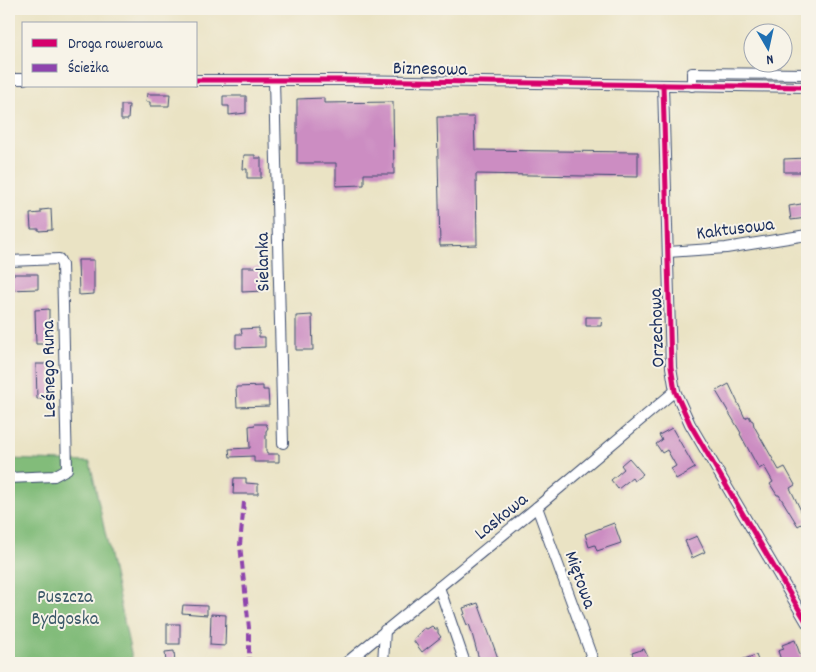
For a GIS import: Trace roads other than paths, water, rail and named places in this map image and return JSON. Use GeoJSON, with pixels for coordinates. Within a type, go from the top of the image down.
{"type":"FeatureCollection","features":[{"type":"Feature","properties":{"kind":"street"},"geometry":{"type":"LineString","coordinates":[[692,86],[692,73],[807,74]]}},
{"type":"Feature","properties":{"kind":"street"},"geometry":{"type":"LineString","coordinates":[[9,80],[22,79]]}},
{"type":"Feature","properties":{"kind":"street","name":"Biznesowa"},"geometry":{"type":"LineString","coordinates":[[198,80],[807,87]]}},
{"type":"Feature","properties":{"kind":"street","name":"Sielanka"},"geometry":{"type":"LineString","coordinates":[[274,80],[283,443]]}},
{"type":"Feature","properties":{"kind":"street","name":"Orzechowa"},"geometry":{"type":"LineString","coordinates":[[663,85],[671,367],[675,391],[690,424],[804,609],[807,623]]}},
{"type":"Feature","properties":{"kind":"street","name":"Kaktusowa"},"geometry":{"type":"LineString","coordinates":[[668,252],[726,248],[807,235]]}},
{"type":"Feature","properties":{"kind":"street","name":"Leśnego Runa"},"geometry":{"type":"LineString","coordinates":[[9,261],[59,259],[62,265],[67,469],[54,476],[9,478]]}},
{"type":"Feature","properties":{"kind":"street","name":"Laskowa"},"geometry":{"type":"LineString","coordinates":[[346,663],[675,391]]}},
{"type":"Feature","properties":{"kind":"street","name":"Miętowa"},"geometry":{"type":"LineString","coordinates":[[537,507],[594,663]]}},
{"type":"Feature","properties":{"kind":"street"},"geometry":{"type":"LineString","coordinates":[[439,587],[465,663]]}},
{"type":"Feature","properties":{"kind":"street"},"geometry":{"type":"LineString","coordinates":[[383,663],[384,630]]}},
{"type":"Feature","properties":{"kind":"park label","name":"Puszcza Bydgoska"},"geometry":{"type":"Point","coordinates":[65,606]}}]}
